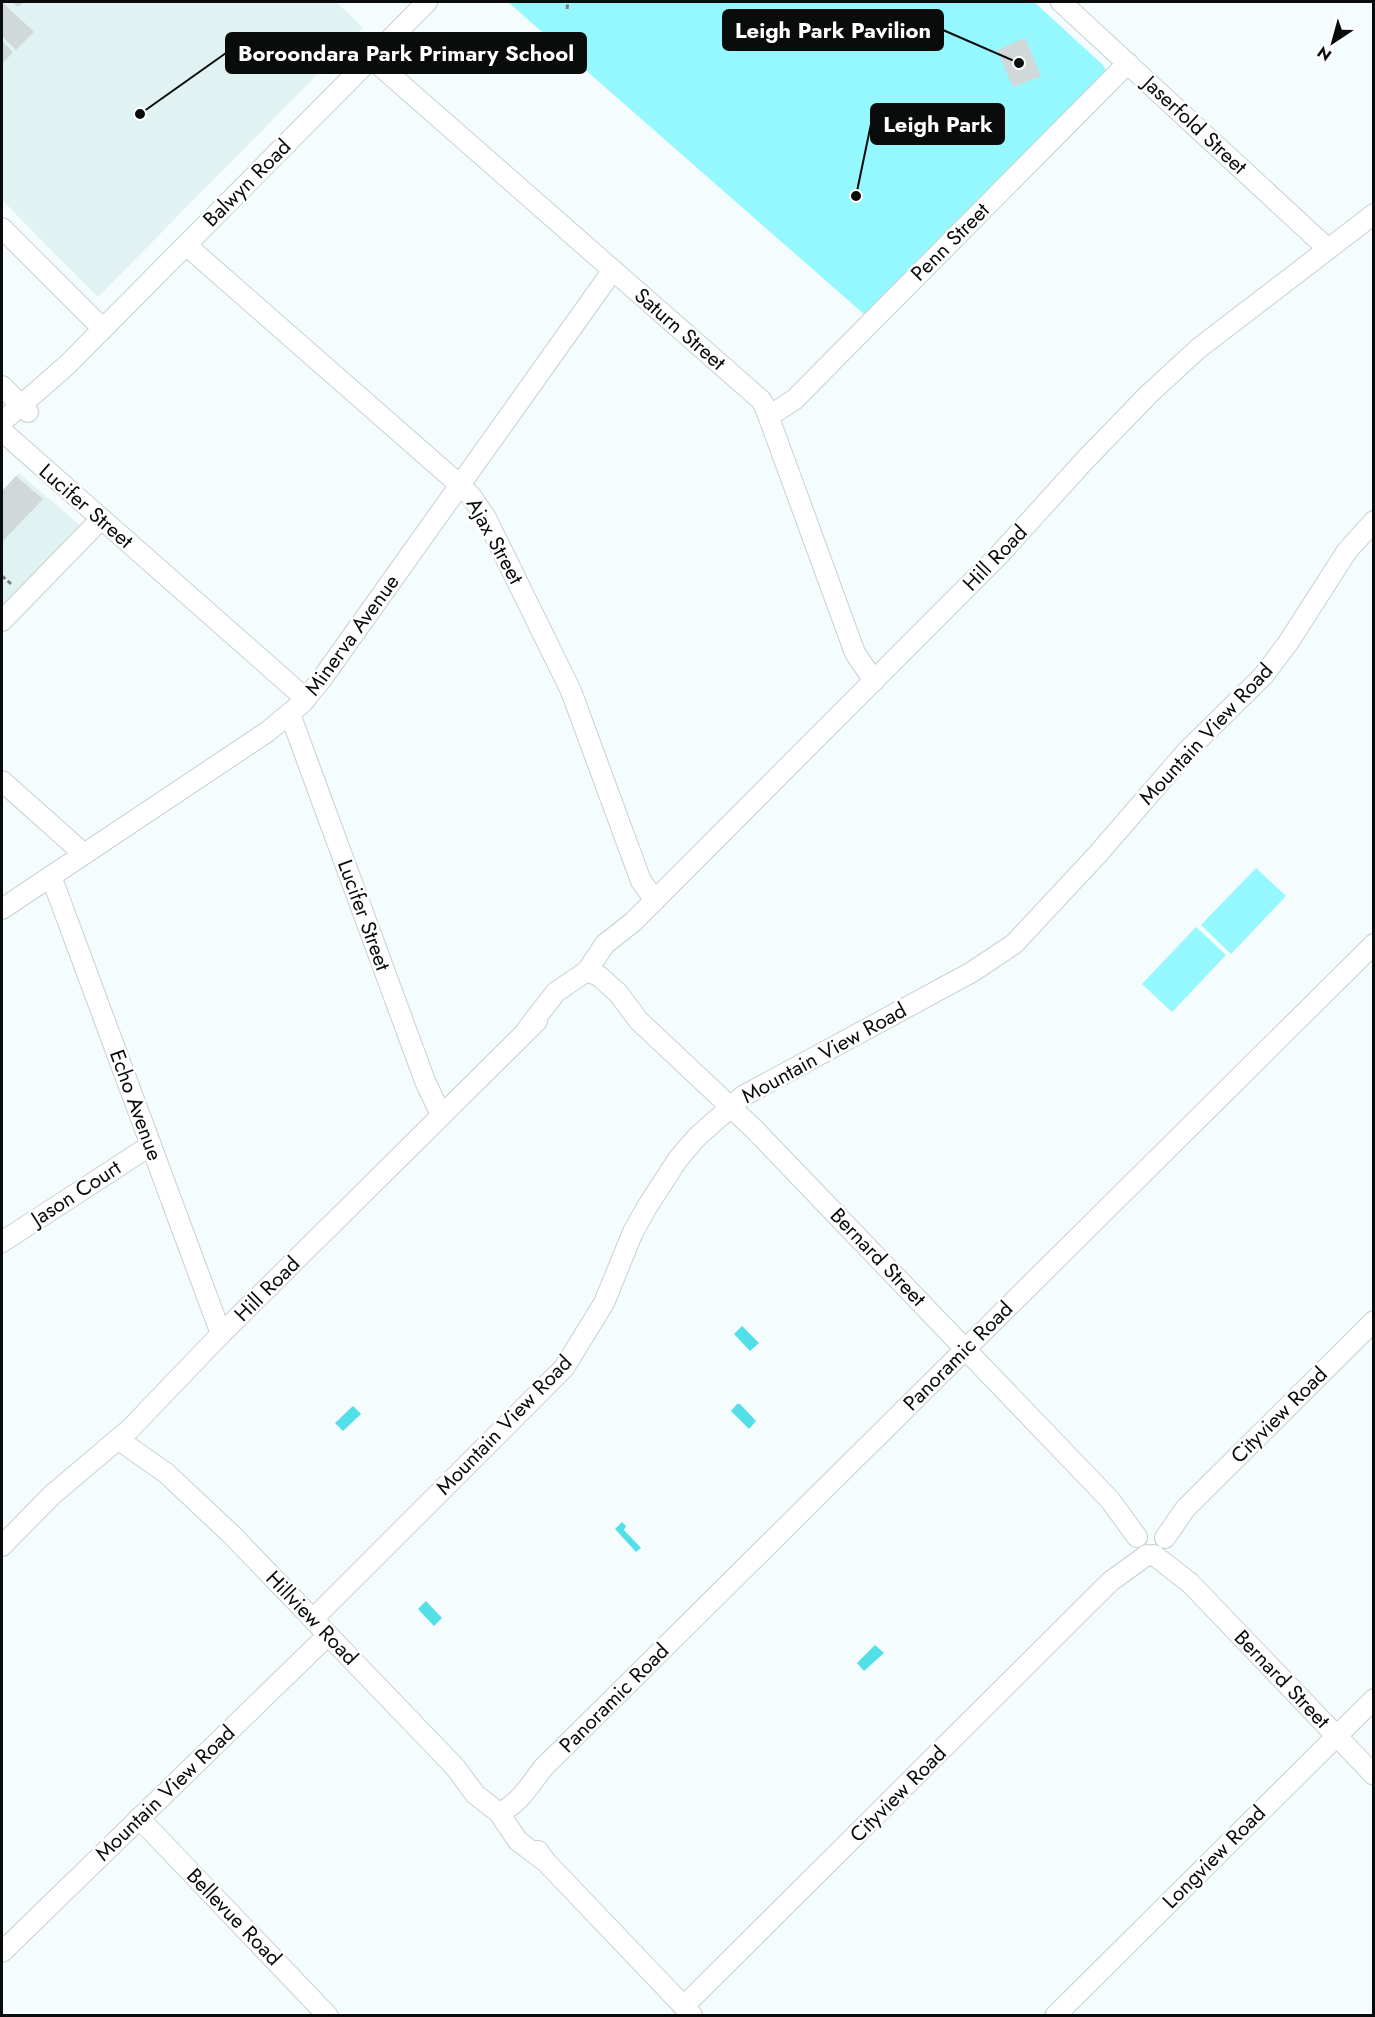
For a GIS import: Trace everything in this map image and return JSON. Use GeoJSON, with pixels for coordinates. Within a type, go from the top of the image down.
{"type":"FeatureCollection","features":[{"type":"Feature","properties":{"kind":"street","name":"Balwyn Road"},"geometry":{"type":"LineString","coordinates":[[3,432],[427,2]]}},
{"type":"Feature","properties":{"kind":"street","name":"Jaserfold Street"},"geometry":{"type":"LineString","coordinates":[[1061,2],[1328,249]]}},
{"type":"Feature","properties":{"kind":"street","name":"Saturn Street"},"geometry":{"type":"LineString","coordinates":[[371,58],[761,400],[769,416],[855,653],[874,681]]}},
{"type":"Feature","properties":{"kind":"street","name":"Penn Street"},"geometry":{"type":"LineString","coordinates":[[769,416],[794,400],[1128,63]]}},
{"type":"Feature","properties":{"kind":"street","name":"Hill Road"},"geometry":{"type":"LineString","coordinates":[[2,1546],[52,1495],[124,1434],[528,1028],[556,992],[593,977],[605,944],[633,922],[999,555],[1086,459],[1155,388],[1200,348],[1374,214]]}},
{"type":"Feature","properties":{"kind":"street"},"geometry":{"type":"LineString","coordinates":[[2,228],[103,329]]}},
{"type":"Feature","properties":{"kind":"street","name":"Ajax Street"},"geometry":{"type":"LineString","coordinates":[[186,245],[460,485],[476,502],[559,664],[641,881],[655,900]]}},
{"type":"Feature","properties":{"kind":"street","name":"Minerva Avenue"},"geometry":{"type":"LineString","coordinates":[[2,909],[259,738],[306,699],[613,270]]}},
{"type":"Feature","properties":{"kind":"street"},"geometry":{"type":"LineString","coordinates":[[2,386],[25,408]]}},
{"type":"Feature","properties":{"kind":"street","name":"Lucifer Street"},"geometry":{"type":"LineString","coordinates":[[3,432],[306,699]]}},
{"type":"Feature","properties":{"kind":"street"},"geometry":{"type":"LineString","coordinates":[[2,621],[101,519]]}},
{"type":"Feature","properties":{"kind":"street","name":"Mountain View Road"},"geometry":{"type":"LineString","coordinates":[[313,1619],[564,1368],[604,1303],[633,1232],[687,1148],[730,1106],[759,1087],[972,972],[1014,944],[1097,855],[1165,775],[1264,675],[1288,643],[1347,551],[1374,521]]}},
{"type":"Feature","properties":{"kind":"street","name":"Lucifer Street"},"geometry":{"type":"LineString","coordinates":[[290,714],[425,1081],[441,1115]]}},
{"type":"Feature","properties":{"kind":"street"},"geometry":{"type":"LineString","coordinates":[[2,782],[84,854]]}},
{"type":"Feature","properties":{"kind":"street","name":"Echo Avenue"},"geometry":{"type":"LineString","coordinates":[[51,876],[221,1334]]}},
{"type":"Feature","properties":{"kind":"street","name":"Panoramic Road"},"geometry":{"type":"LineString","coordinates":[[504,1808],[1374,944]]}},
{"type":"Feature","properties":{"kind":"street","name":"Bernard Street"},"geometry":{"type":"LineString","coordinates":[[593,977],[618,1007],[639,1021],[730,1106],[1374,1775]]}},
{"type":"Feature","properties":{"kind":"street","name":"Jason Court"},"geometry":{"type":"LineString","coordinates":[[2,1242],[151,1145]]}},
{"type":"Feature","properties":{"kind":"street","name":"Cityview Road"},"geometry":{"type":"LineString","coordinates":[[688,2011],[1111,1581],[1374,1322]]}},
{"type":"Feature","properties":{"kind":"street","name":"Hillview Road"},"geometry":{"type":"LineString","coordinates":[[124,1434],[232,1535],[455,1767],[475,1794],[504,1808],[518,1841],[546,1862],[688,2011]]}},
{"type":"Feature","properties":{"kind":"street","name":"Mountain View Road"},"geometry":{"type":"LineString","coordinates":[[2,1952],[328,1635]]}},
{"type":"Feature","properties":{"kind":"street","name":"Longview Road"},"geometry":{"type":"LineString","coordinates":[[1054,2016],[1374,1699]]}},
{"type":"Feature","properties":{"kind":"street","name":"Bellevue Road"},"geometry":{"type":"LineString","coordinates":[[139,1818],[328,2016]]}},
{"type":"Feature","properties":{"kind":"path"},"geometry":{"type":"LineString","coordinates":[[567,9],[568,2]]}},
{"type":"Feature","properties":{"kind":"shaded area"},"geometry":{"type":"Polygon","coordinates":[[[2,2],[336,2],[363,28],[98,297],[2,200],[2,2]]]}},
{"type":"Feature","properties":{"kind":"shaded area"},"geometry":{"type":"Polygon","coordinates":[[[508,2],[1034,2],[1103,65],[1106,71],[865,315],[508,2]]]}},
{"type":"Feature","properties":{"kind":"shaded area"},"geometry":{"type":"Polygon","coordinates":[[[19,473],[92,536],[2,627],[2,491],[19,473]]]}},
{"type":"Feature","properties":{"kind":"shaded area"},"geometry":{"type":"Polygon","coordinates":[[[1256,868],[1286,896],[1231,954],[1201,925],[1256,868]]]}},
{"type":"Feature","properties":{"kind":"shaded area"},"geometry":{"type":"Polygon","coordinates":[[[1196,927],[1226,955],[1172,1012],[1142,984],[1196,927]]]}},
{"type":"Feature","properties":{"kind":"shaded area"},"geometry":{"type":"Polygon","coordinates":[[[742,1326],[759,1343],[750,1351],[734,1334],[742,1326]]]}},
{"type":"Feature","properties":{"kind":"shaded area"},"geometry":{"type":"Polygon","coordinates":[[[737,1404],[740,1404],[756,1421],[749,1429],[731,1411],[737,1404]]]}},
{"type":"Feature","properties":{"kind":"shaded area"},"geometry":{"type":"Polygon","coordinates":[[[353,1406],[361,1414],[343,1431],[335,1423],[353,1406]]]}},
{"type":"Feature","properties":{"kind":"shaded area"},"geometry":{"type":"Polygon","coordinates":[[[622,1522],[626,1526],[624,1530],[641,1548],[636,1552],[615,1529],[622,1522]]]}},
{"type":"Feature","properties":{"kind":"shaded area"},"geometry":{"type":"Polygon","coordinates":[[[426,1601],[442,1618],[434,1626],[418,1609],[426,1601]]]}},
{"type":"Feature","properties":{"kind":"shaded area"},"geometry":{"type":"Polygon","coordinates":[[[875,1645],[884,1653],[864,1671],[857,1663],[875,1645]]]}},
{"type":"Feature","properties":{"kind":"building"},"geometry":{"type":"Polygon","coordinates":[[[2,2],[34,32],[16,50],[2,36],[2,2]]]}},
{"type":"Feature","properties":{"kind":"building"},"geometry":{"type":"Polygon","coordinates":[[[12,2],[24,2],[18,7],[12,2]]]}},
{"type":"Feature","properties":{"kind":"building"},"geometry":{"type":"Polygon","coordinates":[[[1025,38],[1041,76],[1013,87],[997,50],[1025,38]]]}},
{"type":"Feature","properties":{"kind":"building"},"geometry":{"type":"Polygon","coordinates":[[[2,41],[13,52],[2,64],[2,41]]]}},
{"type":"Feature","properties":{"kind":"building"},"geometry":{"type":"Polygon","coordinates":[[[16,476],[43,499],[2,542],[2,491],[16,476]]]}},
{"type":"Feature","properties":{"kind":"place","name":"Leigh Park Pavilion"},"geometry":{"type":"Point","coordinates":[1019,63]}},
{"type":"Feature","properties":{"kind":"place","name":"Boroondara Park Primary School"},"geometry":{"type":"Point","coordinates":[140,114]}},
{"type":"Feature","properties":{"kind":"place","name":"Leigh Park"},"geometry":{"type":"Point","coordinates":[856,196]}}]}
